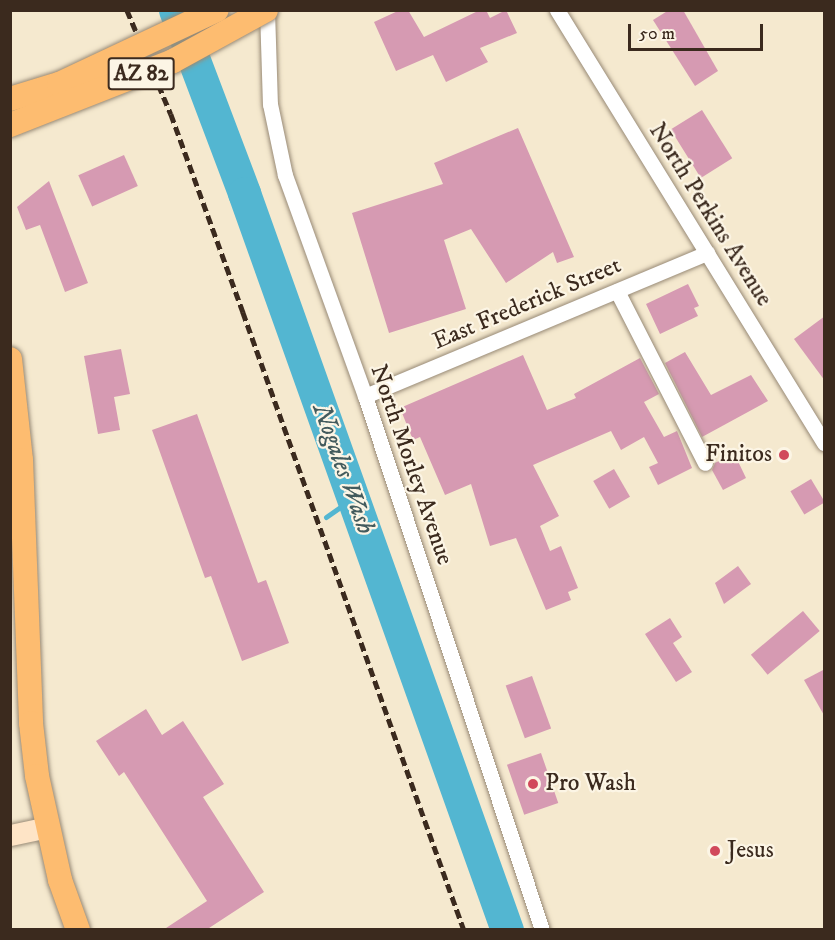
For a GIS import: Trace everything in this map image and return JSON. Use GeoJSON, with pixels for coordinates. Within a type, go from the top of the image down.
{"type":"FeatureCollection","features":[{"type":"Feature","properties":{"kind":"main road","name":"AZ 82"},"geometry":{"type":"LineString","coordinates":[[10,99],[59,84],[217,10]]}},
{"type":"Feature","properties":{"kind":"main road","name":"AZ 82"},"geometry":{"type":"LineString","coordinates":[[10,125],[173,61],[266,10]]}},
{"type":"Feature","properties":{"kind":"main road"},"geometry":{"type":"LineString","coordinates":[[10,358],[21,460],[31,723],[47,827],[78,930]]}},
{"type":"Feature","properties":{"kind":"street","name":"North Morley Avenue"},"geometry":{"type":"LineString","coordinates":[[266,10],[270,104],[285,175],[365,396],[542,930]]}},
{"type":"Feature","properties":{"kind":"street","name":"North Perkins Avenue"},"geometry":{"type":"LineString","coordinates":[[558,10],[707,253],[823,436]]}},
{"type":"Feature","properties":{"kind":"street","name":"East Frederick Street"},"geometry":{"type":"LineString","coordinates":[[365,396],[707,253]]}},
{"type":"Feature","properties":{"kind":"street"},"geometry":{"type":"LineString","coordinates":[[617,291],[705,463]]}},
{"type":"Feature","properties":{"kind":"street"},"geometry":{"type":"LineString","coordinates":[[10,835],[47,827]]}},
{"type":"Feature","properties":{"kind":"building"},"geometry":{"type":"Polygon","coordinates":[[[400,10],[408,10],[424,37],[480,10],[486,10],[490,18],[506,10],[517,33],[480,48],[488,62],[446,82],[433,55],[396,71],[374,22],[400,10]]]}},
{"type":"Feature","properties":{"kind":"building"},"geometry":{"type":"Polygon","coordinates":[[[669,10],[683,10],[718,71],[695,86],[653,20],[669,10]]]}},
{"type":"Feature","properties":{"kind":"building"},"geometry":{"type":"Polygon","coordinates":[[[702,110],[732,158],[701,178],[671,130],[702,110]]]}},
{"type":"Feature","properties":{"kind":"building"},"geometry":{"type":"Polygon","coordinates":[[[518,128],[574,257],[557,263],[553,252],[506,283],[471,229],[444,240],[466,309],[389,333],[352,213],[443,184],[434,163],[518,128]]]}},
{"type":"Feature","properties":{"kind":"building"},"geometry":{"type":"Polygon","coordinates":[[[124,155],[138,186],[92,206],[78,175],[124,155]]]}},
{"type":"Feature","properties":{"kind":"building"},"geometry":{"type":"Polygon","coordinates":[[[49,181],[88,283],[65,292],[40,225],[26,230],[17,207],[49,181]]]}},
{"type":"Feature","properties":{"kind":"building"},"geometry":{"type":"Polygon","coordinates":[[[688,284],[699,306],[694,308],[698,316],[660,334],[646,304],[688,284]]]}},
{"type":"Feature","properties":{"kind":"building"},"geometry":{"type":"Polygon","coordinates":[[[825,316],[825,381],[794,339],[825,316]]]}},
{"type":"Feature","properties":{"kind":"building"},"geometry":{"type":"Polygon","coordinates":[[[121,349],[130,394],[114,397],[120,430],[98,434],[84,356],[121,349]]]}},
{"type":"Feature","properties":{"kind":"building"},"geometry":{"type":"Polygon","coordinates":[[[685,352],[711,395],[751,375],[768,401],[702,437],[665,363],[685,352]]]}},
{"type":"Feature","properties":{"kind":"building"},"geometry":{"type":"Polygon","coordinates":[[[523,355],[547,410],[576,398],[574,394],[640,358],[659,394],[644,402],[664,437],[677,431],[692,468],[658,485],[649,467],[658,463],[644,437],[621,450],[611,431],[533,465],[559,516],[540,526],[550,551],[561,546],[578,588],[568,592],[571,600],[546,610],[516,538],[490,546],[471,484],[445,495],[420,437],[413,440],[400,408],[523,355]]]}},
{"type":"Feature","properties":{"kind":"building"},"geometry":{"type":"Polygon","coordinates":[[[197,414],[258,583],[266,580],[289,643],[242,661],[211,576],[205,578],[152,430],[197,414]]]}},
{"type":"Feature","properties":{"kind":"building"},"geometry":{"type":"Polygon","coordinates":[[[734,453],[746,478],[723,490],[712,470],[715,463],[734,453]]]}},
{"type":"Feature","properties":{"kind":"building"},"geometry":{"type":"Polygon","coordinates":[[[614,469],[630,497],[609,509],[593,481],[614,469]]]}},
{"type":"Feature","properties":{"kind":"building"},"geometry":{"type":"Polygon","coordinates":[[[811,479],[824,503],[804,515],[790,491],[811,479]]]}},
{"type":"Feature","properties":{"kind":"building"},"geometry":{"type":"Polygon","coordinates":[[[738,566],[751,584],[724,604],[715,583],[738,566]]]}},
{"type":"Feature","properties":{"kind":"building"},"geometry":{"type":"Polygon","coordinates":[[[803,611],[820,631],[768,675],[751,655],[803,611]]]}},
{"type":"Feature","properties":{"kind":"building"},"geometry":{"type":"Polygon","coordinates":[[[670,618],[682,637],[673,643],[692,672],[676,682],[645,634],[670,618]]]}},
{"type":"Feature","properties":{"kind":"building"},"geometry":{"type":"Polygon","coordinates":[[[825,669],[825,717],[804,680],[825,669]]]}},
{"type":"Feature","properties":{"kind":"building"},"geometry":{"type":"Polygon","coordinates":[[[532,676],[551,729],[525,738],[506,686],[532,676]]]}},
{"type":"Feature","properties":{"kind":"building"},"geometry":{"type":"Polygon","coordinates":[[[146,709],[162,735],[183,721],[224,784],[203,797],[264,892],[206,930],[163,930],[207,901],[124,772],[119,776],[96,741],[146,709]]]}},
{"type":"Feature","properties":{"kind":"building","name":"Pro Wash"},"geometry":{"type":"Polygon","coordinates":[[[541,753],[558,803],[524,815],[507,765],[541,753]]]}},
{"type":"Feature","properties":{"kind":"waterway","name":"Nogales Wash"},"geometry":{"type":"LineString","coordinates":[[175,10],[244,193],[507,930]]}},
{"type":"Feature","properties":{"kind":"waterway"},"geometry":{"type":"LineString","coordinates":[[326,517],[353,498]]}},
{"type":"Feature","properties":{"kind":"railway"},"geometry":{"type":"LineString","coordinates":[[127,10],[171,114],[464,930]]}},
{"type":"Feature","properties":{"kind":"place","name":"Finitos"},"geometry":{"type":"Point","coordinates":[784,455]}},
{"type":"Feature","properties":{"kind":"place","name":"Pro Wash"},"geometry":{"type":"Point","coordinates":[533,784]}},
{"type":"Feature","properties":{"kind":"place","name":"Jesus"},"geometry":{"type":"Point","coordinates":[715,851]}}]}
